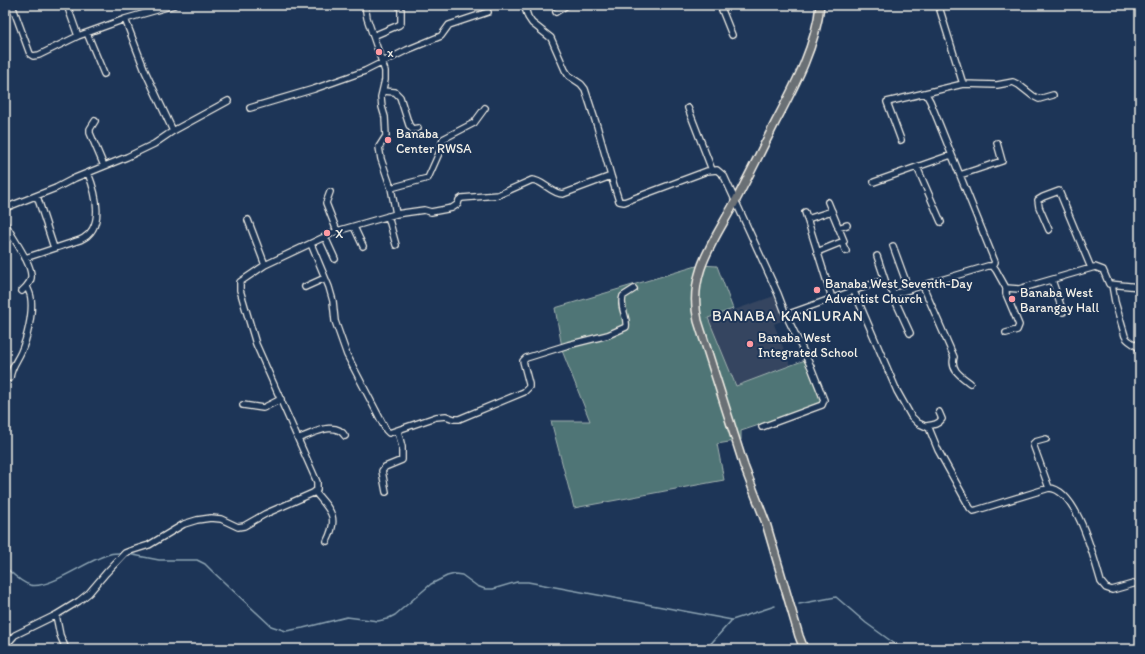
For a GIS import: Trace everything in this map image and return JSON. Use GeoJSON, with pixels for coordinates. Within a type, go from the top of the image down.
{"type":"FeatureCollection","features":[{"type":"Feature","properties":{"kind":"main road"},"geometry":{"type":"LineString","coordinates":[[804,649],[766,523],[744,466],[696,312],[696,288],[700,267],[736,201],[795,84],[811,45],[820,5]]}},
{"type":"Feature","properties":{"kind":"street"},"geometry":{"type":"LineString","coordinates":[[12,5],[30,54],[33,56],[39,55],[78,36],[125,19],[174,5]]}},
{"type":"Feature","properties":{"kind":"street"},"geometry":{"type":"LineString","coordinates":[[67,5],[78,36]]}},
{"type":"Feature","properties":{"kind":"street"},"geometry":{"type":"LineString","coordinates":[[365,5],[367,18],[385,71],[382,102],[386,136],[379,147],[381,159],[391,188],[396,214]]}},
{"type":"Feature","properties":{"kind":"street"},"geometry":{"type":"LineString","coordinates":[[373,36],[399,26],[401,23],[401,10],[399,5]]}},
{"type":"Feature","properties":{"kind":"street"},"geometry":{"type":"LineString","coordinates":[[524,5],[528,17],[532,23],[551,38],[565,70],[585,89],[619,201],[624,202],[707,171],[717,170],[724,176],[811,367],[824,400],[822,405],[762,426]]}},
{"type":"Feature","properties":{"kind":"street"},"geometry":{"type":"LineString","coordinates":[[556,12],[567,5]]}},
{"type":"Feature","properties":{"kind":"street"},"geometry":{"type":"LineString","coordinates":[[720,5],[732,35]]}},
{"type":"Feature","properties":{"kind":"street"},"geometry":{"type":"LineString","coordinates":[[940,10],[963,84]]}},
{"type":"Feature","properties":{"kind":"street"},"geometry":{"type":"LineString","coordinates":[[250,108],[314,89],[365,71],[381,62],[441,36],[449,25],[488,12]]}},
{"type":"Feature","properties":{"kind":"street"},"geometry":{"type":"LineString","coordinates":[[125,19],[145,71],[173,131]]}},
{"type":"Feature","properties":{"kind":"street"},"geometry":{"type":"LineString","coordinates":[[87,33],[104,74]]}},
{"type":"Feature","properties":{"kind":"street"},"geometry":{"type":"LineString","coordinates":[[901,140],[887,102],[926,94],[963,84],[997,85],[1013,82],[1039,99],[1053,95]]}},
{"type":"Feature","properties":{"kind":"street"},"geometry":{"type":"LineString","coordinates":[[383,91],[395,92],[400,97],[409,125],[412,129],[418,128]]}},
{"type":"Feature","properties":{"kind":"street"},"geometry":{"type":"LineString","coordinates":[[926,94],[930,100],[995,262],[993,266]]}},
{"type":"Feature","properties":{"kind":"street"},"geometry":{"type":"LineString","coordinates":[[5,208],[37,196],[134,154],[154,144],[173,131],[228,100]]}},
{"type":"Feature","properties":{"kind":"street"},"geometry":{"type":"LineString","coordinates":[[391,188],[428,178],[440,151],[443,139],[474,123],[485,108]]}},
{"type":"Feature","properties":{"kind":"street"},"geometry":{"type":"LineString","coordinates":[[688,108],[712,170]]}},
{"type":"Feature","properties":{"kind":"street"},"geometry":{"type":"LineString","coordinates":[[95,122],[90,129],[90,133],[104,166]]}},
{"type":"Feature","properties":{"kind":"street"},"geometry":{"type":"LineString","coordinates":[[960,175],[1002,161],[997,143]]}},
{"type":"Feature","properties":{"kind":"street"},"geometry":{"type":"LineString","coordinates":[[874,182],[951,155]]}},
{"type":"Feature","properties":{"kind":"street"},"geometry":{"type":"LineString","coordinates":[[917,167],[941,222]]}},
{"type":"Feature","properties":{"kind":"street"},"geometry":{"type":"LineString","coordinates":[[25,258],[85,238],[93,230],[96,218],[96,198],[88,173]]}},
{"type":"Feature","properties":{"kind":"street"},"geometry":{"type":"LineString","coordinates":[[5,646],[15,636],[79,602],[90,593],[106,573],[125,554],[149,545],[184,524],[211,518],[221,519],[238,527],[244,526],[265,514],[315,492],[318,488],[318,482],[254,338],[240,290],[240,282],[243,279],[265,265],[337,231],[388,216],[424,210],[431,212],[452,208],[458,204],[459,200],[462,198],[498,195],[532,180],[536,180],[557,194],[563,194],[611,176]]}},
{"type":"Feature","properties":{"kind":"street"},"geometry":{"type":"LineString","coordinates":[[1048,230],[1039,207],[1038,200],[1059,191],[1091,268]]}},
{"type":"Feature","properties":{"kind":"street"},"geometry":{"type":"LineString","coordinates":[[330,192],[326,203],[337,231]]}},
{"type":"Feature","properties":{"kind":"street"},"geometry":{"type":"LineString","coordinates":[[37,196],[54,248]]}},
{"type":"Feature","properties":{"kind":"street"},"geometry":{"type":"LineString","coordinates":[[828,202],[844,242],[842,243],[846,251]]}},
{"type":"Feature","properties":{"kind":"street"},"geometry":{"type":"LineString","coordinates":[[807,219],[832,211]]}},
{"type":"Feature","properties":{"kind":"street"},"geometry":{"type":"LineString","coordinates":[[805,212],[832,298]]}},
{"type":"Feature","properties":{"kind":"street"},"geometry":{"type":"LineString","coordinates":[[388,216],[396,245]]}},
{"type":"Feature","properties":{"kind":"street"},"geometry":{"type":"LineString","coordinates":[[248,220],[265,265]]}},
{"type":"Feature","properties":{"kind":"street"},"geometry":{"type":"LineString","coordinates":[[5,223],[25,258],[31,275],[29,283],[24,289],[31,299],[29,322],[22,351],[11,369],[10,378]]}},
{"type":"Feature","properties":{"kind":"street"},"geometry":{"type":"LineString","coordinates":[[838,228],[847,225]]}},
{"type":"Feature","properties":{"kind":"street"},"geometry":{"type":"LineString","coordinates":[[354,227],[363,246]]}},
{"type":"Feature","properties":{"kind":"street"},"geometry":{"type":"LineString","coordinates":[[325,237],[335,260]]}},
{"type":"Feature","properties":{"kind":"street"},"geometry":{"type":"LineString","coordinates":[[817,252],[842,243]]}},
{"type":"Feature","properties":{"kind":"street"},"geometry":{"type":"LineString","coordinates":[[311,244],[333,301],[335,321],[347,355],[386,430],[389,433],[436,417],[446,416],[458,419],[524,392],[529,387],[523,364],[523,361],[526,358],[608,335],[626,327],[627,325],[622,306],[623,296],[634,289]]}},
{"type":"Feature","properties":{"kind":"street"},"geometry":{"type":"LineString","coordinates":[[893,246],[909,290]]}},
{"type":"Feature","properties":{"kind":"street"},"geometry":{"type":"LineString","coordinates":[[877,256],[886,283],[894,294],[894,298],[910,333]]}},
{"type":"Feature","properties":{"kind":"street"},"geometry":{"type":"LineString","coordinates":[[894,294],[988,266],[993,266]]}},
{"type":"Feature","properties":{"kind":"street"},"geometry":{"type":"LineString","coordinates":[[993,266],[1006,288],[1006,294],[1019,325],[1017,330],[1006,333]]}},
{"type":"Feature","properties":{"kind":"street"},"geometry":{"type":"LineString","coordinates":[[1006,288],[1019,289],[1091,268],[1099,268],[1103,270],[1109,284],[1140,287]]}},
{"type":"Feature","properties":{"kind":"street"},"geometry":{"type":"LineString","coordinates":[[305,287],[325,278]]}},
{"type":"Feature","properties":{"kind":"street"},"geometry":{"type":"LineString","coordinates":[[1052,280],[1063,312]]}},
{"type":"Feature","properties":{"kind":"street"},"geometry":{"type":"LineString","coordinates":[[786,315],[878,282],[886,283]]}},
{"type":"Feature","properties":{"kind":"street"},"geometry":{"type":"LineString","coordinates":[[1112,285],[1115,302],[1125,336],[1139,347]]}},
{"type":"Feature","properties":{"kind":"street"},"geometry":{"type":"LineString","coordinates":[[923,286],[954,357],[952,363],[955,370],[970,383]]}},
{"type":"Feature","properties":{"kind":"street"},"geometry":{"type":"LineString","coordinates":[[854,291],[898,391],[911,416],[918,423],[929,428],[938,450],[970,508],[973,510],[1049,488],[1054,488],[1061,491],[1076,511],[1101,582],[1106,588],[1112,590],[1140,582]]}},
{"type":"Feature","properties":{"kind":"street"},"geometry":{"type":"LineString","coordinates":[[243,405],[263,408],[281,399]]}},
{"type":"Feature","properties":{"kind":"street"},"geometry":{"type":"LineString","coordinates":[[925,426],[936,424],[941,421],[942,417],[939,412]]}},
{"type":"Feature","properties":{"kind":"street"},"geometry":{"type":"LineString","coordinates":[[299,438],[332,428],[338,429],[345,436]]}},
{"type":"Feature","properties":{"kind":"street"},"geometry":{"type":"LineString","coordinates":[[386,492],[382,471],[385,467],[402,460],[402,447],[398,431]]}},
{"type":"Feature","properties":{"kind":"street"},"geometry":{"type":"LineString","coordinates":[[1046,439],[1033,444],[1049,488]]}},
{"type":"Feature","properties":{"kind":"street"},"geometry":{"type":"LineString","coordinates":[[315,492],[327,505],[333,519],[333,530],[327,541]]}},
{"type":"Feature","properties":{"kind":"street"},"geometry":{"type":"LineString","coordinates":[[56,615],[60,635],[66,649]]}},
{"type":"Feature","properties":{"kind":"shaded area","name":"Banaba West Integrated School"},"geometry":{"type":"Polygon","coordinates":[[[774,296],[784,320],[774,324],[790,365],[736,386],[708,319],[774,296]]]}},
{"type":"Feature","properties":{"kind":"green space"},"geometry":{"type":"Polygon","coordinates":[[[700,265],[717,266],[733,309],[708,318],[736,386],[805,360],[822,404],[741,431],[741,440],[717,444],[724,480],[574,508],[551,421],[590,421],[563,353],[555,308],[700,265]]]}},
{"type":"Feature","properties":{"kind":"waterway"},"geometry":{"type":"LineString","coordinates":[[5,567],[23,582],[30,585],[38,585],[58,579],[101,557],[122,553]]}},
{"type":"Feature","properties":{"kind":"waterway"},"geometry":{"type":"LineString","coordinates":[[128,554],[159,560],[197,560],[205,564],[271,626],[286,631],[347,617],[378,621],[387,619],[395,615],[431,584],[447,576],[455,574],[462,575],[477,586],[485,589],[493,589],[517,582],[528,582],[732,620],[775,606]]}},
{"type":"Feature","properties":{"kind":"waterway"},"geometry":{"type":"LineString","coordinates":[[799,604],[836,597],[866,623],[902,649]]}},
{"type":"Feature","properties":{"kind":"waterway"},"geometry":{"type":"LineString","coordinates":[[706,649],[731,621]]}},
{"type":"Feature","properties":{"kind":"place","name":"x"},"geometry":{"type":"Point","coordinates":[379,52]}},
{"type":"Feature","properties":{"kind":"place","name":"Banaba Center RWSA"},"geometry":{"type":"Point","coordinates":[388,140]}},
{"type":"Feature","properties":{"kind":"place","name":"X"},"geometry":{"type":"Point","coordinates":[327,233]}},
{"type":"Feature","properties":{"kind":"place","name":"Banaba West Seventh-Day Adventist Church"},"geometry":{"type":"Point","coordinates":[817,290]}},
{"type":"Feature","properties":{"kind":"place","name":"Banaba West Barangay Hall"},"geometry":{"type":"Point","coordinates":[1012,299]}},
{"type":"Feature","properties":{"kind":"place","name":"Banaba West Integrated School"},"geometry":{"type":"Point","coordinates":[750,344]}},
{"type":"Feature","properties":{"kind":"district","name":"BANABA KANLURAN"},"geometry":{"type":"Point","coordinates":[788,316]}}]}
